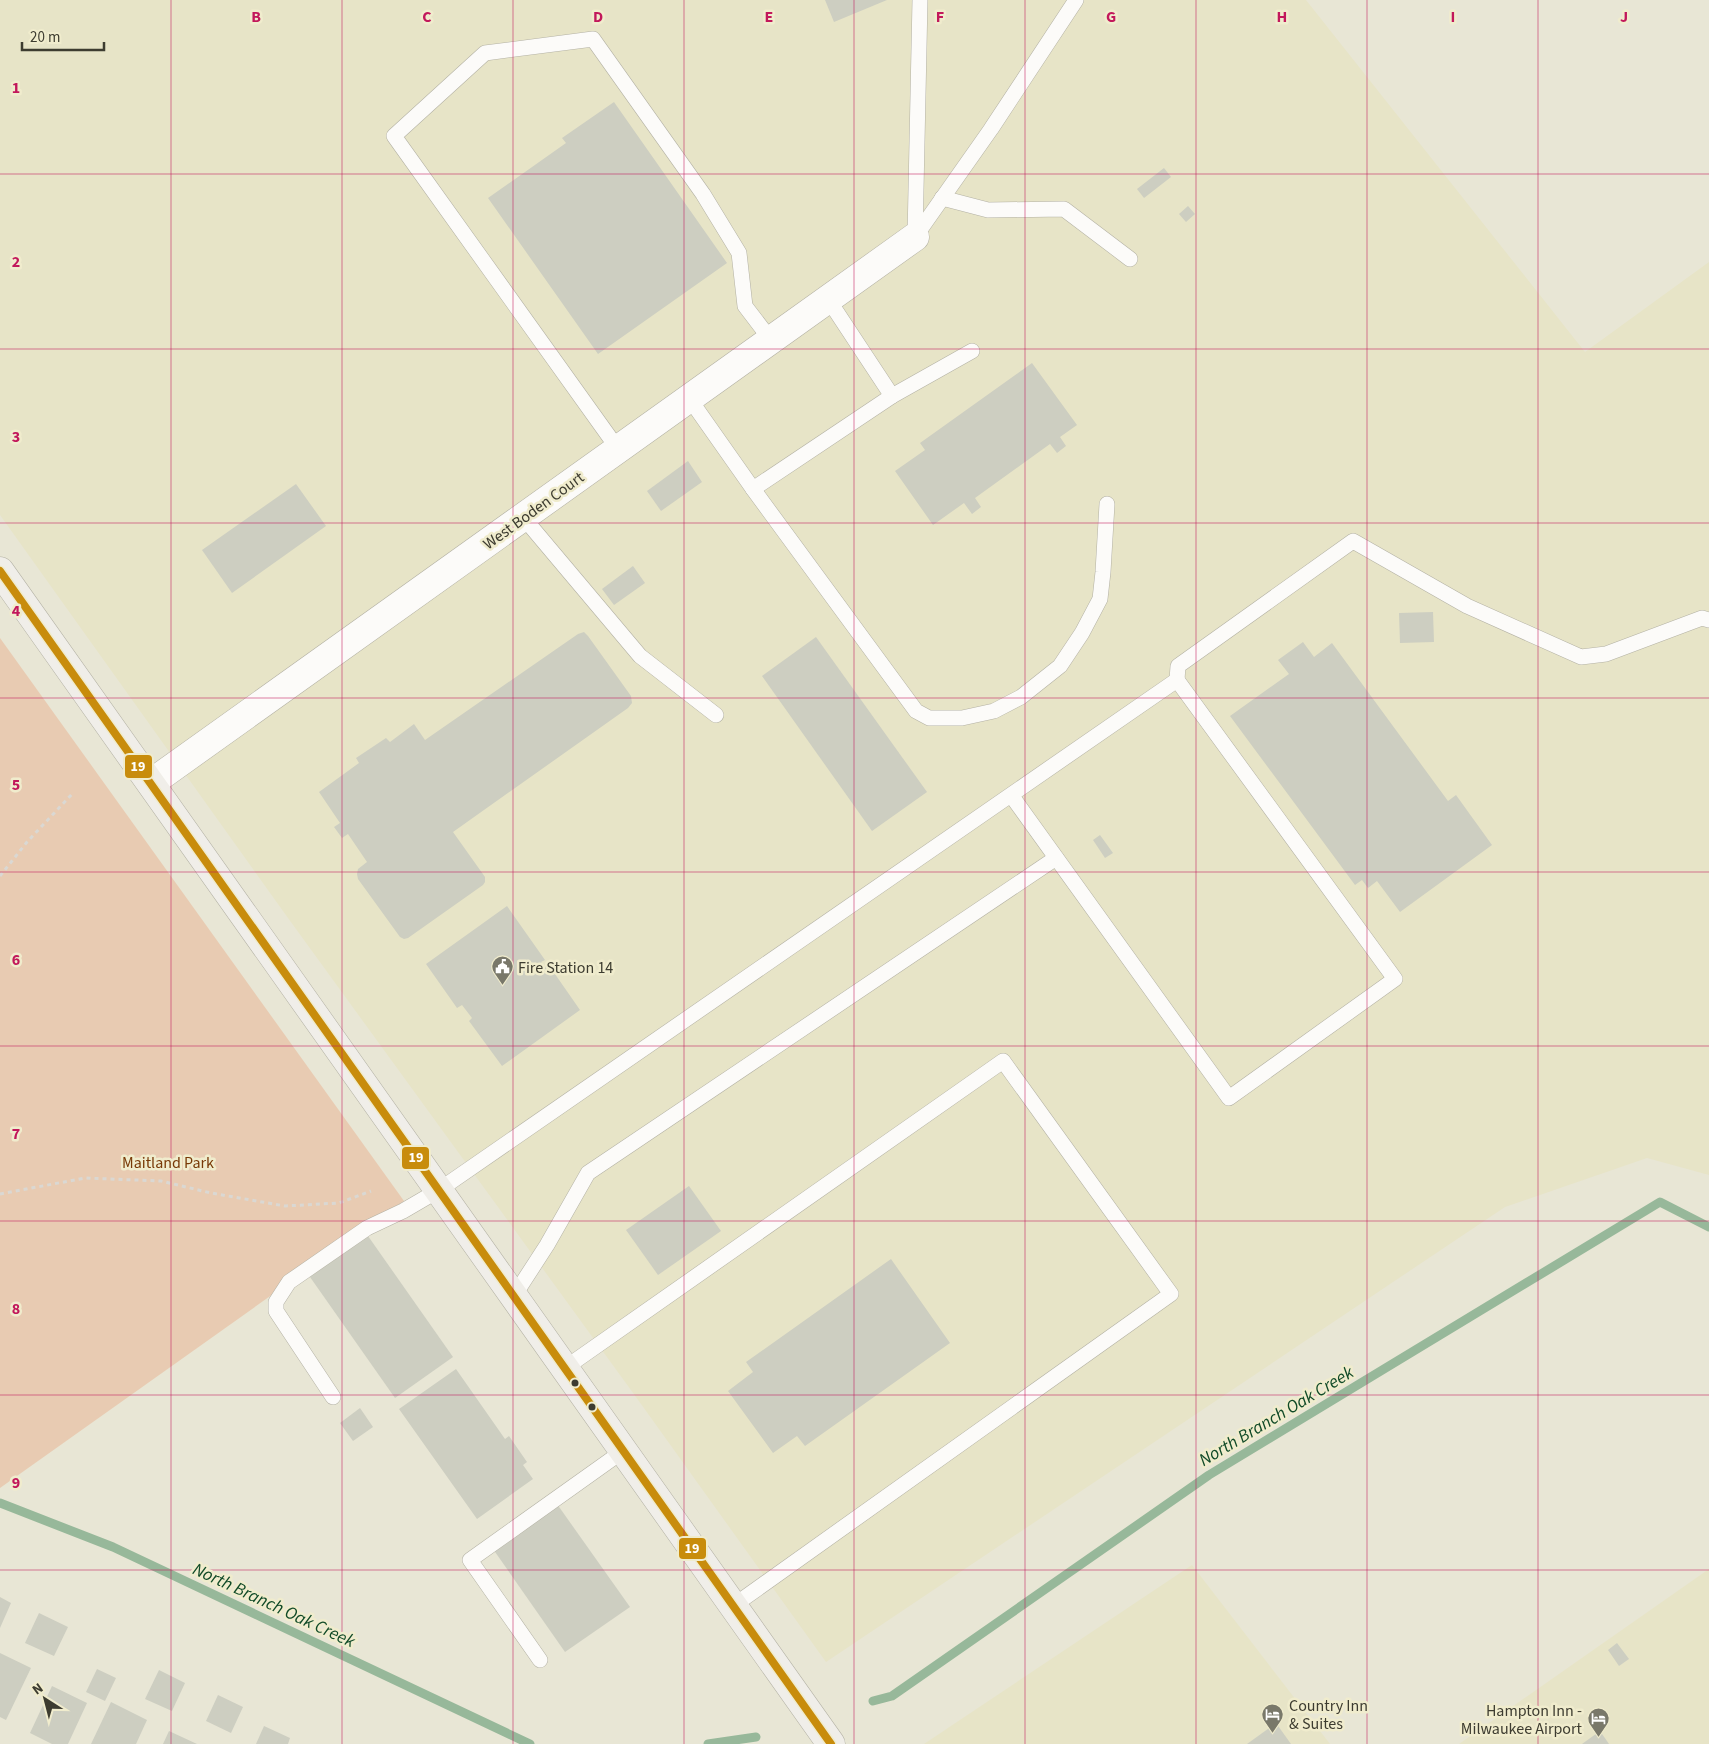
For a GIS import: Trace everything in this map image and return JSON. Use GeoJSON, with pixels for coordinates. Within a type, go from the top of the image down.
{"type":"FeatureCollection","features":[{"type":"Feature","properties":{"kind":"street","name":"West Boden Court"},"geometry":{"type":"LineString","coordinates":[[151,783],[914,237]]}},
{"type":"Feature","properties":{"kind":"street"},"geometry":{"type":"LineString","coordinates":[[0,571],[830,1744]]}},
{"type":"Feature","properties":{"kind":"lane"},"geometry":{"type":"LineString","coordinates":[[914,237],[920,0]]}},
{"type":"Feature","properties":{"kind":"lane"},"geometry":{"type":"LineString","coordinates":[[914,237],[991,129],[1076,0]]}},
{"type":"Feature","properties":{"kind":"lane"},"geometry":{"type":"LineString","coordinates":[[618,449],[394,136],[485,53],[593,39],[703,194],[739,254],[745,306],[771,340]]}},
{"type":"Feature","properties":{"kind":"lane"},"geometry":{"type":"LineString","coordinates":[[942,198],[988,210],[1064,208],[1130,259]]}},
{"type":"Feature","properties":{"kind":"lane"},"geometry":{"type":"LineString","coordinates":[[828,299],[892,396]]}},
{"type":"Feature","properties":{"kind":"lane"},"geometry":{"type":"LineString","coordinates":[[753,489],[892,396],[972,351]]}},
{"type":"Feature","properties":{"kind":"lane"},"geometry":{"type":"LineString","coordinates":[[689,398],[753,489],[916,711],[929,718],[962,718],[994,711],[1021,697],[1060,666],[1082,633],[1100,599],[1107,504]]}},
{"type":"Feature","properties":{"kind":"lane"},"geometry":{"type":"LineString","coordinates":[[524,517],[640,656],[716,715]]}},
{"type":"Feature","properties":{"kind":"lane"},"geometry":{"type":"LineString","coordinates":[[1011,795],[1229,1098],[1395,980],[1177,680],[1178,666],[1353,541],[1467,606],[1581,657],[1606,654],[1702,618],[1709,620]]}},
{"type":"Feature","properties":{"kind":"lane"},"geometry":{"type":"LineString","coordinates":[[333,1397],[276,1311],[276,1302],[288,1282],[367,1228],[403,1211],[439,1190],[1177,680]]}},
{"type":"Feature","properties":{"kind":"lane"},"geometry":{"type":"LineString","coordinates":[[514,1296],[548,1245],[588,1173],[1056,858]]}},
{"type":"Feature","properties":{"kind":"lane"},"geometry":{"type":"LineString","coordinates":[[565,1368],[1003,1061],[1171,1294],[733,1606]]}},
{"type":"Feature","properties":{"kind":"lane"},"geometry":{"type":"LineString","coordinates":[[540,1660],[470,1560],[623,1451]]}},
{"type":"Feature","properties":{"kind":"path"},"geometry":{"type":"LineString","coordinates":[[0,876],[27,842],[73,793]]}},
{"type":"Feature","properties":{"kind":"path"},"geometry":{"type":"LineString","coordinates":[[0,1194],[85,1178],[161,1181],[211,1193],[285,1206],[339,1203],[371,1192]]}},
{"type":"Feature","properties":{"kind":"shaded area"},"geometry":{"type":"Polygon","coordinates":[[[0,0],[1306,0],[1585,352],[1709,262],[1709,1175],[1647,1158],[1505,1207],[826,1662],[288,918],[0,515],[0,0]]]}},
{"type":"Feature","properties":{"kind":"shaded area"},"geometry":{"type":"Polygon","coordinates":[[[1192,1565],[1330,1744],[924,1744],[1192,1565]]]}},
{"type":"Feature","properties":{"kind":"shaded area"},"geometry":{"type":"Polygon","coordinates":[[[1709,1569],[1709,1744],[1459,1744],[1709,1569]]]}},
{"type":"Feature","properties":{"kind":"green space","name":"Maitland Park"},"geometry":{"type":"Polygon","coordinates":[[[0,638],[404,1201],[0,1488],[0,638]]]}},
{"type":"Feature","properties":{"kind":"building"},"geometry":{"type":"Polygon","coordinates":[[[825,0],[887,0],[834,22],[825,0]]]}},
{"type":"Feature","properties":{"kind":"building"},"geometry":{"type":"Polygon","coordinates":[[[614,102],[727,263],[598,354],[488,198],[566,143],[562,138],[614,102]]]}},
{"type":"Feature","properties":{"kind":"building"},"geometry":{"type":"Polygon","coordinates":[[[1164,168],[1171,177],[1144,198],[1137,189],[1164,168]]]}},
{"type":"Feature","properties":{"kind":"building"},"geometry":{"type":"Polygon","coordinates":[[[1188,206],[1195,214],[1186,222],[1179,214],[1188,206]]]}},
{"type":"Feature","properties":{"kind":"building"},"geometry":{"type":"Polygon","coordinates":[[[1032,363],[1077,425],[1060,437],[1066,446],[1057,453],[1050,444],[975,498],[981,507],[972,514],[964,503],[933,525],[895,471],[925,450],[920,443],[1032,363]]]}},
{"type":"Feature","properties":{"kind":"building"},"geometry":{"type":"Polygon","coordinates":[[[688,461],[702,482],[661,511],[647,491],[688,461]]]}},
{"type":"Feature","properties":{"kind":"building"},"geometry":{"type":"Polygon","coordinates":[[[296,484],[326,526],[232,593],[202,550],[296,484]]]}},
{"type":"Feature","properties":{"kind":"building"},"geometry":{"type":"Polygon","coordinates":[[[633,566],[645,583],[614,605],[602,589],[633,566]]]}},
{"type":"Feature","properties":{"kind":"building"},"geometry":{"type":"Polygon","coordinates":[[[1433,612],[1434,642],[1400,643],[1399,613],[1433,612]]]}},
{"type":"Feature","properties":{"kind":"building"},"geometry":{"type":"Polygon","coordinates":[[[584,632],[631,696],[632,703],[628,708],[453,832],[485,877],[485,882],[408,938],[400,937],[358,879],[358,869],[367,862],[348,834],[342,838],[334,827],[340,823],[319,792],[359,763],[356,758],[386,738],[390,742],[414,724],[425,740],[578,634],[584,632]]]}},
{"type":"Feature","properties":{"kind":"building"},"geometry":{"type":"Polygon","coordinates":[[[816,637],[927,792],[872,831],[762,676],[816,637]]]}},
{"type":"Feature","properties":{"kind":"building"},"geometry":{"type":"Polygon","coordinates":[[[1303,642],[1314,657],[1332,643],[1448,801],[1456,795],[1492,845],[1400,912],[1377,881],[1368,888],[1362,880],[1355,885],[1230,716],[1289,674],[1278,660],[1303,642]]]}},
{"type":"Feature","properties":{"kind":"building"},"geometry":{"type":"Polygon","coordinates":[[[1100,835],[1113,853],[1105,858],[1093,840],[1100,835]]]}},
{"type":"Feature","properties":{"kind":"building","name":"Fire Station 14"},"geometry":{"type":"Polygon","coordinates":[[[507,906],[545,960],[541,962],[544,967],[548,964],[580,1010],[502,1066],[469,1021],[472,1018],[462,1005],[457,1008],[426,964],[507,906]]]}},
{"type":"Feature","properties":{"kind":"building"},"geometry":{"type":"Polygon","coordinates":[[[689,1186],[721,1231],[658,1275],[626,1230],[689,1186]]]}},
{"type":"Feature","properties":{"kind":"building"},"geometry":{"type":"Polygon","coordinates":[[[368,1236],[453,1357],[395,1398],[310,1277],[368,1236]]]}},
{"type":"Feature","properties":{"kind":"building"},"geometry":{"type":"Polygon","coordinates":[[[891,1259],[950,1343],[805,1446],[797,1436],[773,1453],[728,1391],[753,1372],[746,1362],[891,1259]]]}},
{"type":"Feature","properties":{"kind":"building"},"geometry":{"type":"Polygon","coordinates":[[[456,1369],[505,1439],[509,1436],[527,1462],[523,1465],[533,1479],[477,1519],[399,1409],[456,1369]]]}},
{"type":"Feature","properties":{"kind":"building"},"geometry":{"type":"Polygon","coordinates":[[[360,1408],[373,1427],[353,1441],[340,1423],[360,1408]]]}},
{"type":"Feature","properties":{"kind":"building"},"geometry":{"type":"Polygon","coordinates":[[[557,1504],[630,1607],[565,1652],[493,1549],[557,1504]]]}},
{"type":"Feature","properties":{"kind":"building"},"geometry":{"type":"Polygon","coordinates":[[[0,1597],[11,1603],[0,1628],[0,1597]]]}},
{"type":"Feature","properties":{"kind":"building"},"geometry":{"type":"Polygon","coordinates":[[[39,1613],[68,1627],[54,1656],[25,1643],[39,1613]]]}},
{"type":"Feature","properties":{"kind":"building"},"geometry":{"type":"Polygon","coordinates":[[[1617,1643],[1629,1659],[1619,1666],[1608,1650],[1617,1643]]]}},
{"type":"Feature","properties":{"kind":"building"},"geometry":{"type":"Polygon","coordinates":[[[0,1653],[31,1668],[6,1720],[0,1717],[0,1653]]]}},
{"type":"Feature","properties":{"kind":"building"},"geometry":{"type":"Polygon","coordinates":[[[97,1669],[116,1678],[105,1701],[86,1692],[97,1669]]]}},
{"type":"Feature","properties":{"kind":"building"},"geometry":{"type":"Polygon","coordinates":[[[159,1670],[185,1683],[172,1711],[145,1699],[159,1670]]]}},
{"type":"Feature","properties":{"kind":"building"},"geometry":{"type":"Polygon","coordinates":[[[52,1686],[87,1703],[68,1744],[52,1744],[30,1733],[52,1686]]]}},
{"type":"Feature","properties":{"kind":"building"},"geometry":{"type":"Polygon","coordinates":[[[218,1695],[243,1707],[231,1733],[206,1721],[218,1695]]]}},
{"type":"Feature","properties":{"kind":"building"},"geometry":{"type":"Polygon","coordinates":[[[111,1702],[147,1720],[136,1744],[91,1744],[111,1702]]]}},
{"type":"Feature","properties":{"kind":"building","name":"Country Inn & Suites"},"geometry":{"type":"Polygon","coordinates":[[[1276,1723],[1291,1744],[1247,1744],[1276,1723]]]}},
{"type":"Feature","properties":{"kind":"building"},"geometry":{"type":"Polygon","coordinates":[[[264,1726],[290,1738],[288,1744],[256,1744],[264,1726]]]}},
{"type":"Feature","properties":{"kind":"building"},"geometry":{"type":"Polygon","coordinates":[[[169,1731],[197,1744],[163,1744],[169,1731]]]}},
{"type":"Feature","properties":{"kind":"building","name":"Hampton Inn - Milwaukee Airport"},"geometry":{"type":"Polygon","coordinates":[[[1600,1731],[1609,1744],[1582,1744],[1600,1731]]]}},
{"type":"Feature","properties":{"kind":"waterway","name":"North Branch Oak Creek"},"geometry":{"type":"LineString","coordinates":[[873,1701],[892,1696],[1209,1475],[1660,1202],[1709,1227]]}},
{"type":"Feature","properties":{"kind":"waterway","name":"North Branch Oak Creek"},"geometry":{"type":"LineString","coordinates":[[0,1503],[113,1547],[530,1744]]}},
{"type":"Feature","properties":{"kind":"waterway","name":"North Branch Oak Creek"},"geometry":{"type":"LineString","coordinates":[[708,1744],[756,1737]]}},
{"type":"Feature","properties":{"kind":"transit line","name":"19"},"geometry":{"type":"LineString","coordinates":[[0,571],[831,1744]]}},
{"type":"Feature","properties":{"kind":"place","name":"Fire Station 14"},"geometry":{"type":"Point","coordinates":[502,986]}},
{"type":"Feature","properties":{"kind":"place","name":"Country Inn & Suites"},"geometry":{"type":"Point","coordinates":[1273,1733]}},
{"type":"Feature","properties":{"kind":"place","name":"Hampton Inn - Milwaukee Airport"},"geometry":{"type":"Point","coordinates":[1598,1738]}}]}
